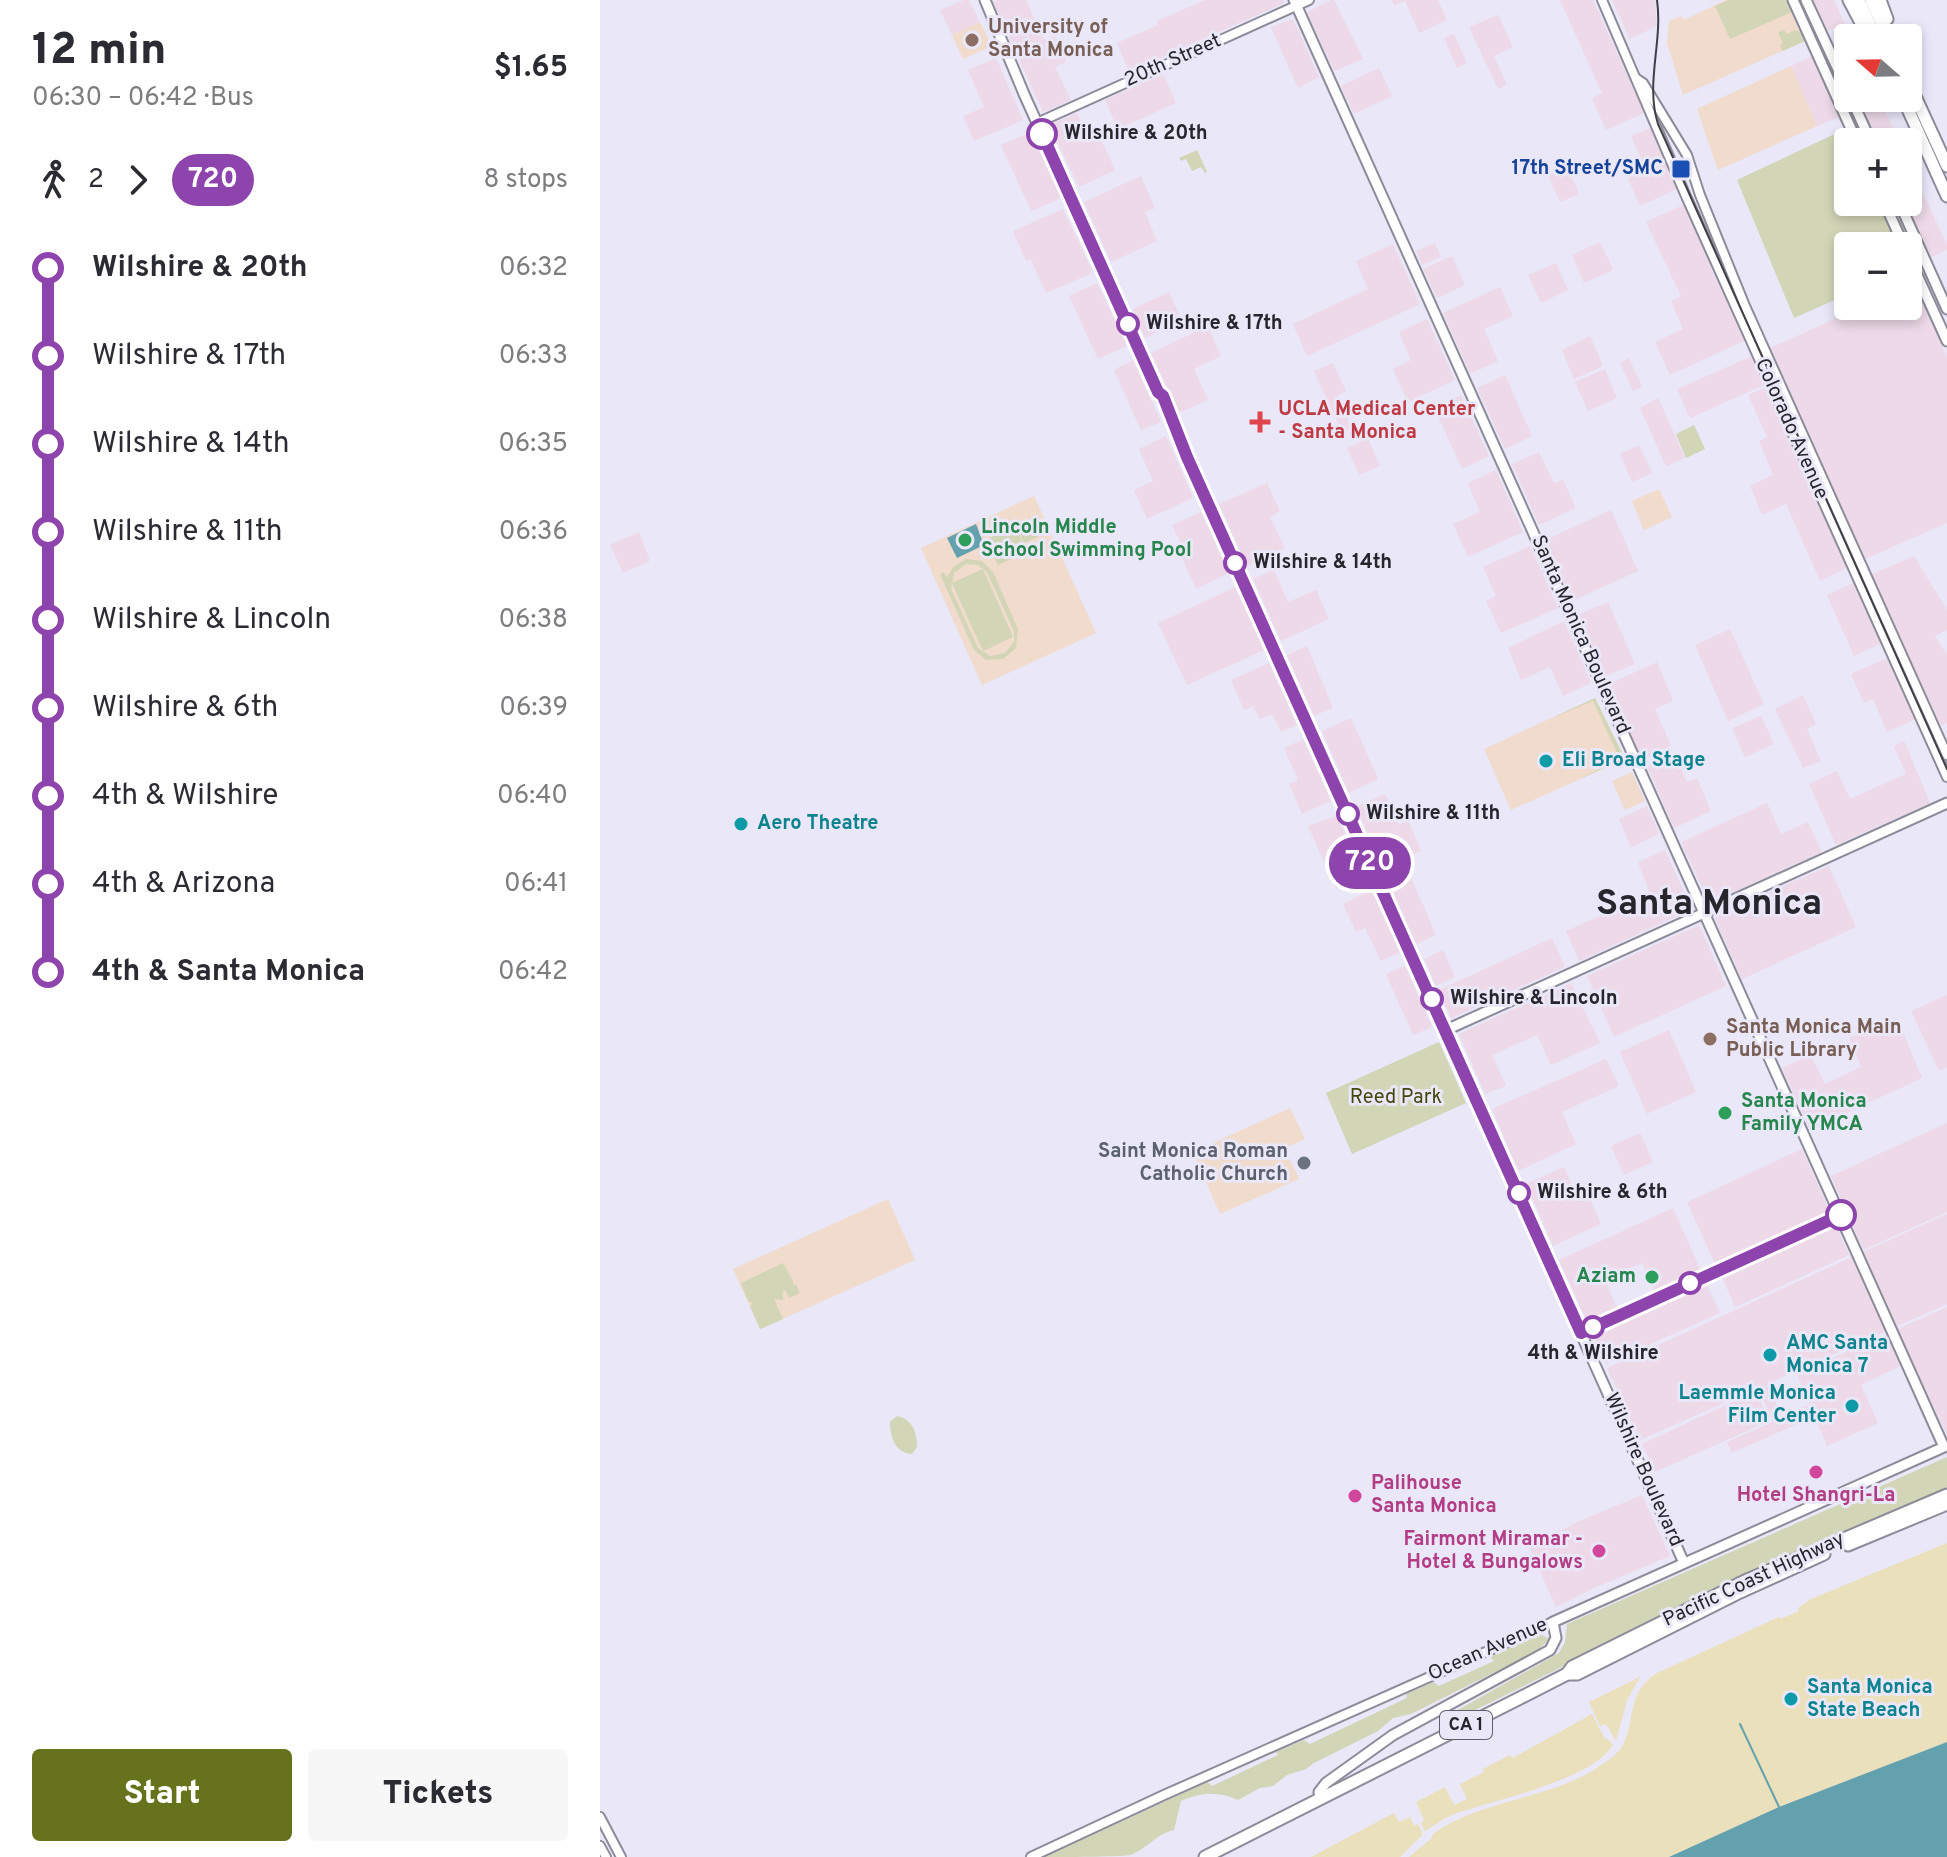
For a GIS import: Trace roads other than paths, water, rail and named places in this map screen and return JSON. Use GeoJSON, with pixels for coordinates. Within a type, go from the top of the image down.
{"type":"FeatureCollection","features":[{"type":"Feature","properties":{"kind":"highway"},"geometry":{"type":"LineString","coordinates":[[1849,0],[1862,24]]}},
{"type":"Feature","properties":{"kind":"highway"},"geometry":{"type":"LineString","coordinates":[[1859,0],[1870,24]]}},
{"type":"Feature","properties":{"kind":"highway"},"geometry":{"type":"LineString","coordinates":[[1871,0],[1884,24]]}},
{"type":"Feature","properties":{"kind":"highway"},"geometry":{"type":"LineString","coordinates":[[1880,0],[1887,24]]}},
{"type":"Feature","properties":{"kind":"highway"},"geometry":{"type":"LineString","coordinates":[[1922,110],[1947,166]]}},
{"type":"Feature","properties":{"kind":"highway"},"geometry":{"type":"LineString","coordinates":[[1909,112],[1947,196]]}},
{"type":"Feature","properties":{"kind":"highway","name":"Pacific Coast Highway"},"geometry":{"type":"LineString","coordinates":[[1676,1619],[1796,1558],[1947,1495]]}},
{"type":"Feature","properties":{"kind":"highway","name":"Pacific Coast Highway"},"geometry":{"type":"LineString","coordinates":[[1320,1799],[1567,1674],[1572,1667],[1830,1552],[1947,1504]]}},
{"type":"Feature","properties":{"kind":"highway","name":"CA 1"},"geometry":{"type":"LineString","coordinates":[[1208,1855],[1320,1799]]}},
{"type":"Feature","properties":{"kind":"main road","name":"Wilshire Boulevard"},"geometry":{"type":"LineString","coordinates":[[978,0],[1014,79],[1020,85]]}},
{"type":"Feature","properties":{"kind":"main road","name":"Wilshire Boulevard"},"geometry":{"type":"LineString","coordinates":[[985,0],[1020,85],[1175,424],[1187,457],[1684,1563]]}},
{"type":"Feature","properties":{"kind":"main road","name":"20th Street"},"geometry":{"type":"LineString","coordinates":[[1037,123],[1295,3],[1309,0]]}},
{"type":"Feature","properties":{"kind":"main road","name":"Colorado Avenue"},"geometry":{"type":"LineString","coordinates":[[1602,0],[1685,194],[1947,777]]}},
{"type":"Feature","properties":{"kind":"main road"},"geometry":{"type":"LineString","coordinates":[[1793,0],[1851,128]]}},
{"type":"Feature","properties":{"kind":"main road"},"geometry":{"type":"LineString","coordinates":[[1806,0],[1834,61]]}},
{"type":"Feature","properties":{"kind":"main road","name":"Santa Monica Boulevard"},"geometry":{"type":"LineString","coordinates":[[1295,3],[1945,1446]]}},
{"type":"Feature","properties":{"kind":"main road"},"geometry":{"type":"LineString","coordinates":[[1000,48],[1010,56]]}},
{"type":"Feature","properties":{"kind":"main road","name":"Colorado Avenue"},"geometry":{"type":"LineString","coordinates":[[1637,79],[1643,83],[1690,162],[1700,195],[1745,306],[1947,755]]}},
{"type":"Feature","properties":{"kind":"main road"},"geometry":{"type":"LineString","coordinates":[[1905,216],[1947,309]]}},
{"type":"Feature","properties":{"kind":"main road"},"geometry":{"type":"LineString","coordinates":[[1922,286],[1947,341]]}},
{"type":"Feature","properties":{"kind":"main road"},"geometry":{"type":"LineString","coordinates":[[1446,1030],[1947,803]]}},
{"type":"Feature","properties":{"kind":"main road","name":"Ocean Avenue"},"geometry":{"type":"LineString","coordinates":[[1031,1857],[1945,1446]]}},
{"type":"Feature","properties":{"kind":"main road"},"geometry":{"type":"LineString","coordinates":[[1320,1799],[1318,1793],[1321,1788],[1393,1735],[1548,1652],[1556,1644],[1553,1622]]}},
{"type":"Feature","properties":{"kind":"main road"},"geometry":{"type":"LineString","coordinates":[[600,1817],[621,1857]]}},
{"type":"Feature","properties":{"kind":"main road"},"geometry":{"type":"LineString","coordinates":[[600,1846],[606,1857]]}},
{"type":"Feature","properties":{"kind":"water","name":"Lincoln Middle School Swimming Pool"},"geometry":{"type":"Polygon","coordinates":[[[976,524],[982,546],[957,558],[947,538],[976,524]]]}},
{"type":"Feature","properties":{"kind":"water"},"geometry":{"type":"Polygon","coordinates":[[[1947,1742],[1947,1857],[1669,1857],[1779,1807],[1947,1742]]]}},
{"type":"Feature","properties":{"kind":"waterway"},"geometry":{"type":"LineString","coordinates":[[1740,1724],[1779,1807]]}},
{"type":"Feature","properties":{"kind":"tram line"},"geometry":{"type":"LineString","coordinates":[[1657,0],[1653,93],[1658,124],[1947,769]]}},
{"type":"Feature","properties":{"kind":"place","name":"University of Santa Monica"},"geometry":{"type":"Point","coordinates":[972,40]}},
{"type":"Feature","properties":{"kind":"place","name":"Wilshire & 20th"},"geometry":{"type":"Point","coordinates":[1042,134]}},
{"type":"Feature","properties":{"kind":"place","name":"17th Street/SMC"},"geometry":{"type":"Point","coordinates":[1681,169]}},
{"type":"Feature","properties":{"kind":"place","name":"Wilshire & 17th"},"geometry":{"type":"Point","coordinates":[1128,324]}},
{"type":"Feature","properties":{"kind":"place","name":"UCLA Medical Center - Santa Monica"},"geometry":{"type":"Point","coordinates":[1260,422]}},
{"type":"Feature","properties":{"kind":"place","name":"Lincoln Middle School Swimming Pool"},"geometry":{"type":"Point","coordinates":[965,540]}},
{"type":"Feature","properties":{"kind":"place","name":"Wilshire & 14th"},"geometry":{"type":"Point","coordinates":[1235,563]}},
{"type":"Feature","properties":{"kind":"place","name":"Eli Broad Stage"},"geometry":{"type":"Point","coordinates":[1546,761]}},
{"type":"Feature","properties":{"kind":"place","name":"Wilshire & 11th"},"geometry":{"type":"Point","coordinates":[1348,814]}},
{"type":"Feature","properties":{"kind":"place","name":"Aero Theatre"},"geometry":{"type":"Point","coordinates":[741,824]}},
{"type":"Feature","properties":{"kind":"place","name":"Wilshire & Lincoln"},"geometry":{"type":"Point","coordinates":[1432,999]}},
{"type":"Feature","properties":{"kind":"place","name":"Santa Monica Main Public Library"},"geometry":{"type":"Point","coordinates":[1710,1039]}},
{"type":"Feature","properties":{"kind":"place","name":"Santa Monica Family YMCA"},"geometry":{"type":"Point","coordinates":[1725,1113]}},
{"type":"Feature","properties":{"kind":"place","name":"Saint Monica Roman Catholic Church"},"geometry":{"type":"Point","coordinates":[1304,1163]}},
{"type":"Feature","properties":{"kind":"place","name":"Wilshire & 6th"},"geometry":{"type":"Point","coordinates":[1519,1193]}},
{"type":"Feature","properties":{"kind":"place","name":"Aziam"},"geometry":{"type":"Point","coordinates":[1652,1277]}},
{"type":"Feature","properties":{"kind":"place","name":"4th & Wilshire"},"geometry":{"type":"Point","coordinates":[1593,1327]}},
{"type":"Feature","properties":{"kind":"place","name":"AMC Santa Monica 7"},"geometry":{"type":"Point","coordinates":[1770,1355]}},
{"type":"Feature","properties":{"kind":"place","name":"Laemmle Monica Film Center"},"geometry":{"type":"Point","coordinates":[1852,1406]}},
{"type":"Feature","properties":{"kind":"place","name":"Hotel Shangri-La"},"geometry":{"type":"Point","coordinates":[1816,1472]}},
{"type":"Feature","properties":{"kind":"place","name":"Palihouse Santa Monica"},"geometry":{"type":"Point","coordinates":[1355,1496]}},
{"type":"Feature","properties":{"kind":"place","name":"Fairmont Miramar - Hotel & Bungalows"},"geometry":{"type":"Point","coordinates":[1599,1551]}},
{"type":"Feature","properties":{"kind":"place","name":"Santa Monica State Beach"},"geometry":{"type":"Point","coordinates":[1791,1699]}},
{"type":"Feature","properties":{"kind":"district","name":"Santa Monica"},"geometry":{"type":"Point","coordinates":[1709,905]}},
{"type":"Feature","properties":{"kind":"park label","name":"Reed Park"},"geometry":{"type":"Point","coordinates":[1396,1098]}}]}
